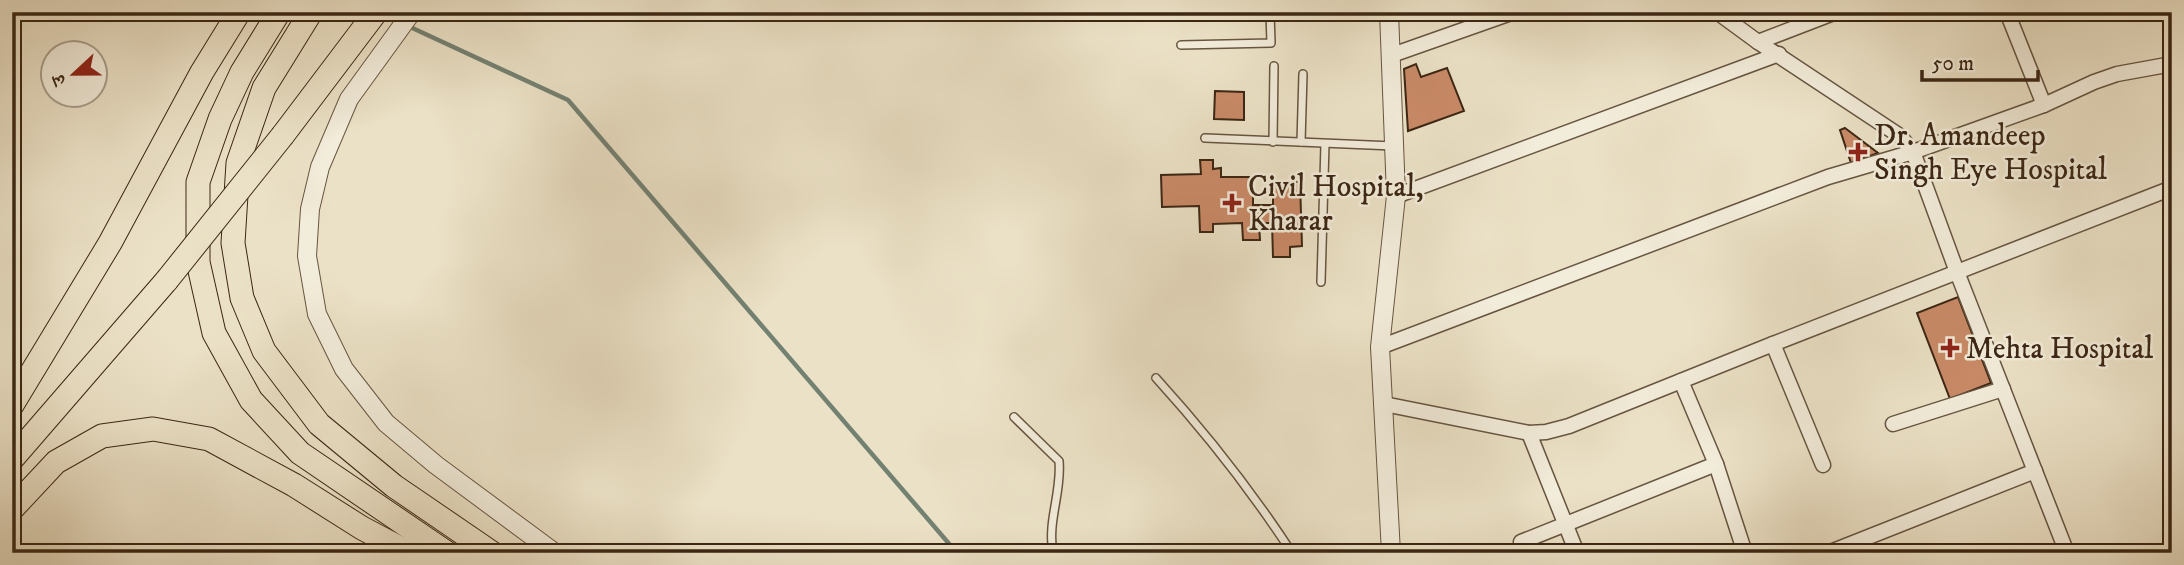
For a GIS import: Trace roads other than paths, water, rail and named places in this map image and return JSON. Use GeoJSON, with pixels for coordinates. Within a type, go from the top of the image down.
{"type":"FeatureCollection","features":[{"type":"Feature","properties":{"kind":"highway"},"geometry":{"type":"LineString","coordinates":[[12,405],[110,243],[212,56],[239,12]]}},
{"type":"Feature","properties":{"kind":"highway"},"geometry":{"type":"LineString","coordinates":[[279,12],[241,74],[220,119],[198,182],[198,262],[214,333],[251,400],[300,453],[447,553]]}},
{"type":"Feature","properties":{"kind":"highway"},"geometry":{"type":"LineString","coordinates":[[311,12],[264,88],[238,163],[233,243],[242,298],[264,351],[319,424],[394,486],[492,553]]}},
{"type":"Feature","properties":{"kind":"highway"},"geometry":{"type":"LineString","coordinates":[[12,459],[167,280],[283,135],[373,12]]}},
{"type":"Feature","properties":{"kind":"highway"},"geometry":{"type":"LineString","coordinates":[[212,56],[241,74]]}},
{"type":"Feature","properties":{"kind":"highway"},"geometry":{"type":"LineString","coordinates":[[12,509],[56,462],[103,436],[153,429],[209,439],[409,553]]}},
{"type":"Feature","properties":{"kind":"street"},"geometry":{"type":"LineString","coordinates":[[412,12],[349,99],[320,167],[310,209],[307,256],[317,314],[344,369],[386,423],[436,465],[555,553]]}},
{"type":"Feature","properties":{"kind":"street"},"geometry":{"type":"LineString","coordinates":[[1389,12],[1396,196],[1380,347],[1391,553]]}},
{"type":"Feature","properties":{"kind":"street"},"geometry":{"type":"LineString","coordinates":[[1392,55],[1514,12]]}},
{"type":"Feature","properties":{"kind":"street"},"geometry":{"type":"LineString","coordinates":[[1717,12],[1900,136],[1913,152],[2067,553]]}},
{"type":"Feature","properties":{"kind":"street"},"geometry":{"type":"LineString","coordinates":[[1758,42],[1836,12]]}},
{"type":"Feature","properties":{"kind":"street"},"geometry":{"type":"LineString","coordinates":[[2007,12],[2045,105]]}},
{"type":"Feature","properties":{"kind":"street"},"geometry":{"type":"LineString","coordinates":[[1396,196],[1779,54]]}},
{"type":"Feature","properties":{"kind":"street"},"geometry":{"type":"LineString","coordinates":[[1380,347],[1828,177],[1913,152],[2045,105],[2116,74],[2172,64]]}},
{"type":"Feature","properties":{"kind":"street"},"geometry":{"type":"LineString","coordinates":[[1384,404],[1529,433],[1569,426],[2172,188]]}},
{"type":"Feature","properties":{"kind":"street"},"geometry":{"type":"LineString","coordinates":[[1773,344],[1823,465]]}},
{"type":"Feature","properties":{"kind":"street"},"geometry":{"type":"LineString","coordinates":[[1681,381],[1716,464],[1745,553]]}},
{"type":"Feature","properties":{"kind":"street"},"geometry":{"type":"LineString","coordinates":[[1894,424],[2003,389]]}},
{"type":"Feature","properties":{"kind":"street"},"geometry":{"type":"LineString","coordinates":[[1529,433],[1577,553]]}},
{"type":"Feature","properties":{"kind":"street"},"geometry":{"type":"LineString","coordinates":[[1521,542],[1716,464]]}},
{"type":"Feature","properties":{"kind":"street"},"geometry":{"type":"LineString","coordinates":[[1828,553],[2035,471]]}},
{"type":"Feature","properties":{"kind":"lane"},"geometry":{"type":"LineString","coordinates":[[1181,45],[1270,43],[1270,12]]}},
{"type":"Feature","properties":{"kind":"lane"},"geometry":{"type":"LineString","coordinates":[[1272,142],[1274,66]]}},
{"type":"Feature","properties":{"kind":"lane"},"geometry":{"type":"LineString","coordinates":[[1301,142],[1303,74]]}},
{"type":"Feature","properties":{"kind":"lane"},"geometry":{"type":"LineString","coordinates":[[1205,138],[1394,146]]}},
{"type":"Feature","properties":{"kind":"lane"},"geometry":{"type":"LineString","coordinates":[[1321,282],[1325,144]]}},
{"type":"Feature","properties":{"kind":"lane"},"geometry":{"type":"LineString","coordinates":[[1156,378],[1196,422],[1256,498],[1292,553]]}},
{"type":"Feature","properties":{"kind":"lane"},"geometry":{"type":"LineString","coordinates":[[1014,418],[1059,461],[1059,481],[1051,531],[1052,553]]}},
{"type":"Feature","properties":{"kind":"waterway"},"geometry":{"type":"LineString","coordinates":[[383,14],[401,22]]}},
{"type":"Feature","properties":{"kind":"waterway"},"geometry":{"type":"LineString","coordinates":[[408,26],[568,100],[957,553]]}},
{"type":"Feature","properties":{"kind":"place","name":"Dr. Amandeep Singh Eye Hospital"},"geometry":{"type":"Point","coordinates":[1858,152]}},
{"type":"Feature","properties":{"kind":"place","name":"Civil Hospital, Kharar"},"geometry":{"type":"Point","coordinates":[1232,203]}},
{"type":"Feature","properties":{"kind":"place","name":"Mehta Hospital"},"geometry":{"type":"Point","coordinates":[1950,348]}}]}
